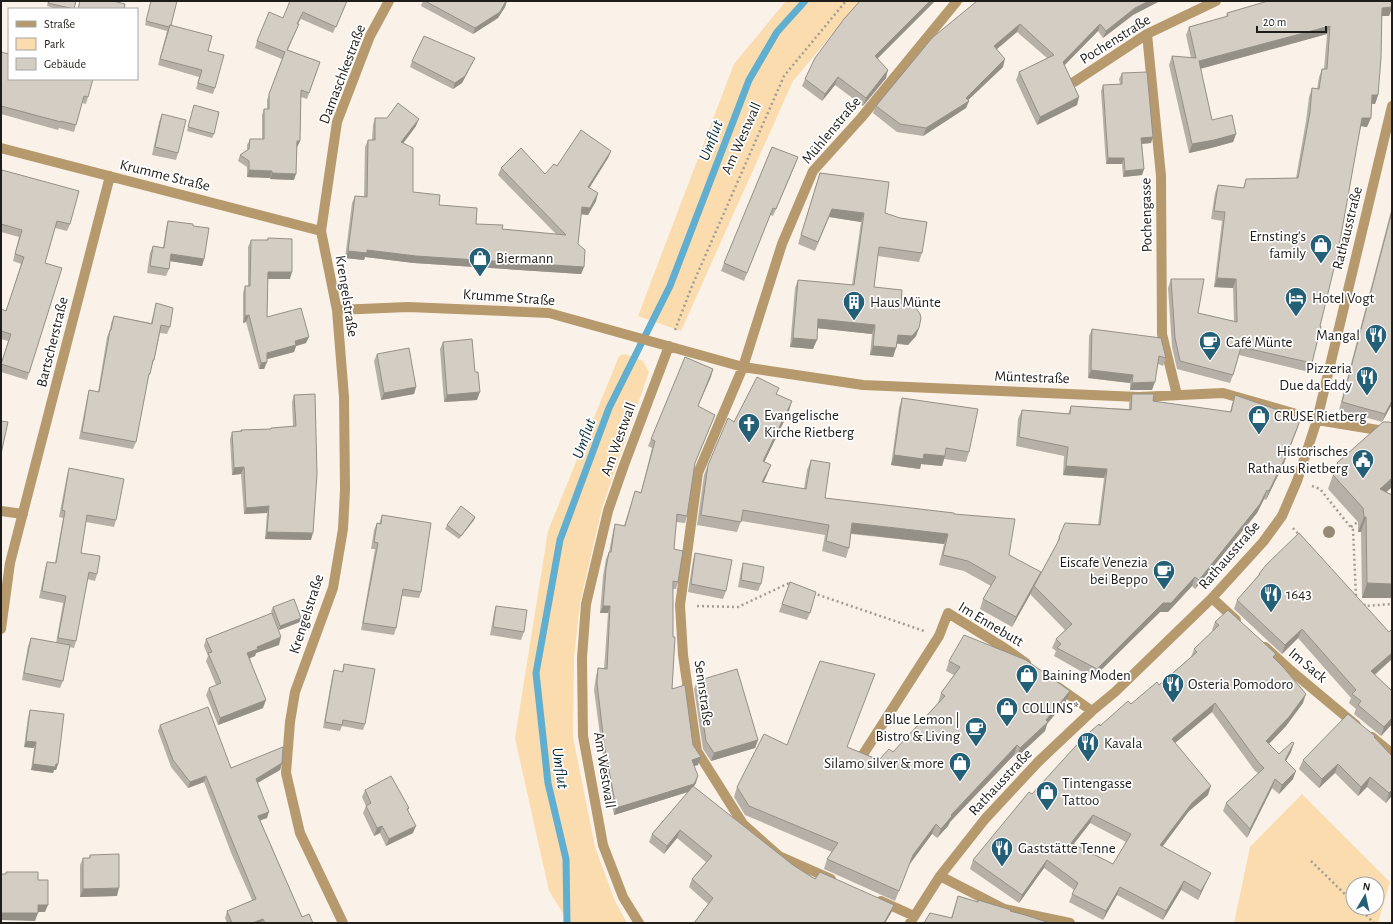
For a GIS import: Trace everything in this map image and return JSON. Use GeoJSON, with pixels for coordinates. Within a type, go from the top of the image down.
{"type":"FeatureCollection","features":[{"type":"Feature","properties":{"kind":"street","name":"Damaschkestraße"},"geometry":{"type":"LineString","coordinates":[[321,231],[337,122],[370,36],[389,1]]}},
{"type":"Feature","properties":{"kind":"street","name":"Mühlenstraße"},"geometry":{"type":"LineString","coordinates":[[743,367],[782,244],[813,171],[861,118],[957,1]]}},
{"type":"Feature","properties":{"kind":"street","name":"Pochenstraße"},"geometry":{"type":"LineString","coordinates":[[1074,82],[1147,34],[1216,1]]}},
{"type":"Feature","properties":{"kind":"street","name":"Pochengasse"},"geometry":{"type":"LineString","coordinates":[[1147,34],[1161,176],[1162,334],[1177,395]]}},
{"type":"Feature","properties":{"kind":"street","name":"Rathausstraße"},"geometry":{"type":"LineString","coordinates":[[912,920],[940,876],[985,818],[1038,762],[1092,711],[1115,692],[1212,598],[1263,542],[1282,516],[1297,481],[1317,420],[1392,106]]}},
{"type":"Feature","properties":{"kind":"street","name":"Krumme Straße"},"geometry":{"type":"LineString","coordinates":[[1,148],[321,231]]}},
{"type":"Feature","properties":{"kind":"street","name":"Bartscherstraße"},"geometry":{"type":"LineString","coordinates":[[1,629],[10,563],[110,176]]}},
{"type":"Feature","properties":{"kind":"street","name":"Krengelstraße"},"geometry":{"type":"LineString","coordinates":[[321,231],[337,310],[344,397],[345,490],[343,529],[333,588],[295,692],[290,722],[286,773],[300,833],[343,923]]}},
{"type":"Feature","properties":{"kind":"street","name":"Krumme Straße"},"geometry":{"type":"LineString","coordinates":[[337,310],[408,307],[550,312],[743,367]]}},
{"type":"Feature","properties":{"kind":"street","name":"Am Westwall"},"geometry":{"type":"LineString","coordinates":[[639,923],[623,897],[603,845],[583,736],[582,658],[586,604],[608,511],[669,346]]}},
{"type":"Feature","properties":{"kind":"street","name":"Müntestraße"},"geometry":{"type":"LineString","coordinates":[[743,367],[863,385],[1139,396],[1223,393],[1317,420],[1378,430],[1392,429]]}},
{"type":"Feature","properties":{"kind":"street","name":"Sennstraße"},"geometry":{"type":"LineString","coordinates":[[743,367],[698,473],[680,605],[683,655],[697,751],[742,824],[779,856],[843,884]]}},
{"type":"Feature","properties":{"kind":"street"},"geometry":{"type":"LineString","coordinates":[[1,511],[23,514]]}},
{"type":"Feature","properties":{"kind":"street"},"geometry":{"type":"LineString","coordinates":[[1212,598],[1245,629]]}},
{"type":"Feature","properties":{"kind":"street","name":"Im Ennebutt"},"geometry":{"type":"LineString","coordinates":[[864,753],[939,636],[948,613],[1003,647],[1034,670]]}},
{"type":"Feature","properties":{"kind":"street","name":"Im Sack"},"geometry":{"type":"LineString","coordinates":[[1256,639],[1289,669],[1389,751]]}},
{"type":"Feature","properties":{"kind":"street"},"geometry":{"type":"LineString","coordinates":[[1047,679],[1092,711]]}},
{"type":"Feature","properties":{"kind":"street"},"geometry":{"type":"LineString","coordinates":[[940,876],[1004,909],[1070,923]]}},
{"type":"Feature","properties":{"kind":"street"},"geometry":{"type":"LineString","coordinates":[[872,897],[912,920]]}},
{"type":"Feature","properties":{"kind":"path","name":"Am Westwall"},"geometry":{"type":"LineString","coordinates":[[669,346],[692,286],[784,76],[846,1]]}},
{"type":"Feature","properties":{"kind":"path"},"geometry":{"type":"LineString","coordinates":[[1297,481],[1320,489],[1353,530],[1356,596]]}},
{"type":"Feature","properties":{"kind":"path"},"geometry":{"type":"LineString","coordinates":[[1282,516],[1303,539]]}},
{"type":"Feature","properties":{"kind":"path"},"geometry":{"type":"LineString","coordinates":[[1351,527],[1361,520]]}},
{"type":"Feature","properties":{"kind":"path"},"geometry":{"type":"LineString","coordinates":[[680,605],[738,607],[789,583],[796,586]]}},
{"type":"Feature","properties":{"kind":"path"},"geometry":{"type":"LineString","coordinates":[[1350,590],[1365,606],[1392,604]]}},
{"type":"Feature","properties":{"kind":"path"},"geometry":{"type":"LineString","coordinates":[[810,592],[939,636]]}},
{"type":"Feature","properties":{"kind":"path"},"geometry":{"type":"LineString","coordinates":[[1312,861],[1345,894]]}},
{"type":"Feature","properties":{"kind":"green space"},"geometry":{"type":"Polygon","coordinates":[[[786,1],[860,1],[793,81],[681,331],[638,316],[734,64],[786,1]]]}},
{"type":"Feature","properties":{"kind":"green space"},"geometry":{"type":"Polygon","coordinates":[[[625,354],[643,361],[649,372],[602,508],[580,603],[574,658],[573,737],[595,847],[615,901],[627,923],[569,923],[549,891],[515,738],[548,531],[619,356],[625,354]]]}},
{"type":"Feature","properties":{"kind":"green space"},"geometry":{"type":"Polygon","coordinates":[[[1302,794],[1384,876],[1345,876],[1345,916],[1380,916],[1378,923],[1234,923],[1250,847],[1302,794]]]}},
{"type":"Feature","properties":{"kind":"green space"},"geometry":{"type":"Polygon","coordinates":[[[1385,877],[1390,882],[1385,899],[1385,877]]]}},
{"type":"Feature","properties":{"kind":"building"},"geometry":{"type":"Polygon","coordinates":[[[49,1],[76,1],[74,8],[48,3],[49,1]]]}},
{"type":"Feature","properties":{"kind":"building"},"geometry":{"type":"Polygon","coordinates":[[[80,1],[113,1],[125,4],[124,8],[78,8],[80,1]]]}},
{"type":"Feature","properties":{"kind":"building"},"geometry":{"type":"Polygon","coordinates":[[[151,1],[177,1],[171,25],[169,27],[146,21],[151,1]]]}},
{"type":"Feature","properties":{"kind":"building"},"geometry":{"type":"Polygon","coordinates":[[[290,1],[347,1],[336,27],[303,12],[287,50],[320,62],[309,93],[301,90],[300,141],[297,141],[296,174],[249,170],[249,161],[240,155],[249,149],[250,139],[264,139],[264,109],[269,109],[269,94],[285,52],[257,41],[269,12],[283,18],[290,1]]]}},
{"type":"Feature","properties":{"kind":"building"},"geometry":{"type":"Polygon","coordinates":[[[425,1],[506,1],[500,12],[475,28],[425,1]]]}},
{"type":"Feature","properties":{"kind":"building"},"geometry":{"type":"Polygon","coordinates":[[[860,1],[930,1],[875,56],[888,70],[866,98],[838,77],[825,94],[805,79],[815,58],[844,19],[860,1]]]}},
{"type":"Feature","properties":{"kind":"building"},"geometry":{"type":"Polygon","coordinates":[[[977,1],[1149,1],[1135,8],[1106,31],[1100,24],[1063,62],[1079,97],[1040,117],[1019,72],[1054,55],[1020,24],[994,46],[1005,59],[966,98],[969,101],[926,128],[900,124],[876,106],[932,38],[977,1]]]}},
{"type":"Feature","properties":{"kind":"building"},"geometry":{"type":"Polygon","coordinates":[[[1268,1],[1392,1],[1392,7],[1382,8],[1381,58],[1378,95],[1372,95],[1371,118],[1362,118],[1338,252],[1312,363],[1241,347],[1233,375],[1180,361],[1175,338],[1171,279],[1204,279],[1198,313],[1237,322],[1236,279],[1217,278],[1225,212],[1214,211],[1218,185],[1244,188],[1246,179],[1298,178],[1310,112],[1312,88],[1319,89],[1322,69],[1327,69],[1330,26],[1199,61],[1212,120],[1232,115],[1236,134],[1214,140],[1192,144],[1172,56],[1196,58],[1189,27],[1228,16],[1227,13],[1268,1]]]}},
{"type":"Feature","properties":{"kind":"building"},"geometry":{"type":"Polygon","coordinates":[[[170,25],[212,36],[208,51],[224,55],[215,88],[198,83],[202,70],[160,59],[170,25]]]}},
{"type":"Feature","properties":{"kind":"building"},"geometry":{"type":"Polygon","coordinates":[[[424,36],[475,58],[465,76],[455,83],[412,61],[424,36]]]}},
{"type":"Feature","properties":{"kind":"building"},"geometry":{"type":"Polygon","coordinates":[[[1,52],[8,54],[8,80],[93,80],[88,97],[84,96],[76,125],[1,106],[1,52]]]}},
{"type":"Feature","properties":{"kind":"building"},"geometry":{"type":"Polygon","coordinates":[[[1147,72],[1153,137],[1141,138],[1144,169],[1125,171],[1124,158],[1108,158],[1103,85],[1122,84],[1122,73],[1147,72]]]}},
{"type":"Feature","properties":{"kind":"building"},"geometry":{"type":"Polygon","coordinates":[[[398,103],[419,119],[401,142],[413,148],[413,192],[440,195],[439,205],[477,208],[476,224],[503,225],[502,229],[566,235],[501,168],[521,148],[545,174],[554,164],[557,166],[581,130],[611,151],[588,187],[598,193],[590,208],[582,207],[578,244],[585,250],[584,267],[416,256],[367,250],[367,253],[348,251],[355,196],[367,197],[368,140],[375,140],[375,118],[387,118],[398,103]]]}},
{"type":"Feature","properties":{"kind":"building"},"geometry":{"type":"Polygon","coordinates":[[[194,105],[219,112],[214,134],[188,127],[194,105]]]}},
{"type":"Feature","properties":{"kind":"building"},"geometry":{"type":"Polygon","coordinates":[[[162,114],[186,120],[178,153],[155,147],[162,114]]]}},
{"type":"Feature","properties":{"kind":"building"},"geometry":{"type":"Polygon","coordinates":[[[772,147],[798,157],[776,209],[773,208],[747,273],[724,263],[772,147]]]}},
{"type":"Feature","properties":{"kind":"building"},"geometry":{"type":"Polygon","coordinates":[[[2,170],[79,191],[70,224],[57,221],[45,263],[62,268],[29,373],[1,364],[11,334],[1,331],[1,309],[6,311],[24,257],[15,254],[22,230],[1,224],[2,170]]]}},
{"type":"Feature","properties":{"kind":"building"},"geometry":{"type":"Polygon","coordinates":[[[820,173],[889,182],[885,213],[900,218],[927,222],[922,253],[879,247],[874,287],[902,290],[901,303],[914,305],[921,318],[919,328],[912,336],[898,335],[896,348],[873,346],[875,325],[818,319],[817,340],[793,338],[798,280],[854,285],[864,213],[832,209],[818,242],[801,235],[820,173]]]}},
{"type":"Feature","properties":{"kind":"building"},"geometry":{"type":"Polygon","coordinates":[[[1392,211],[1392,401],[1385,414],[1342,402],[1392,211]]]}},
{"type":"Feature","properties":{"kind":"building"},"geometry":{"type":"Polygon","coordinates":[[[168,221],[193,224],[193,226],[209,228],[204,259],[171,254],[169,269],[150,266],[153,246],[164,248],[168,221]]]}},
{"type":"Feature","properties":{"kind":"building"},"geometry":{"type":"Polygon","coordinates":[[[268,238],[292,239],[292,272],[268,272],[267,317],[301,308],[309,337],[295,341],[296,345],[267,353],[267,362],[261,363],[249,315],[245,316],[245,286],[250,286],[251,240],[268,240],[268,238]]]}},
{"type":"Feature","properties":{"kind":"building"},"geometry":{"type":"Polygon","coordinates":[[[156,303],[173,308],[170,327],[161,325],[154,360],[149,374],[136,442],[82,432],[89,390],[99,392],[110,330],[114,316],[152,324],[156,303]]]}},
{"type":"Feature","properties":{"kind":"building"},"geometry":{"type":"Polygon","coordinates":[[[1092,329],[1161,338],[1166,358],[1159,356],[1155,382],[1132,383],[1133,375],[1091,370],[1092,329]]]}},
{"type":"Feature","properties":{"kind":"building"},"geometry":{"type":"Polygon","coordinates":[[[472,339],[475,372],[478,372],[480,392],[447,395],[443,342],[472,339]]]}},
{"type":"Feature","properties":{"kind":"building"},"geometry":{"type":"Polygon","coordinates":[[[409,348],[416,387],[384,393],[377,354],[409,348]]]}},
{"type":"Feature","properties":{"kind":"building"},"geometry":{"type":"Polygon","coordinates":[[[685,357],[713,369],[698,406],[715,415],[695,463],[687,516],[677,514],[674,549],[683,551],[678,582],[673,581],[673,637],[675,637],[672,689],[685,685],[693,745],[701,757],[692,760],[698,776],[694,784],[616,808],[604,743],[597,683],[598,668],[607,669],[610,606],[603,606],[606,568],[609,552],[611,552],[615,524],[625,526],[635,491],[641,493],[655,441],[651,439],[685,357]]]}},
{"type":"Feature","properties":{"kind":"building"},"geometry":{"type":"Polygon","coordinates":[[[757,377],[779,388],[776,394],[792,401],[763,461],[771,465],[762,482],[806,489],[811,460],[830,463],[825,498],[954,514],[1015,519],[1009,555],[1041,572],[1016,617],[983,599],[996,577],[968,561],[943,555],[948,534],[852,523],[849,548],[826,541],[829,525],[743,510],[741,522],[701,515],[708,465],[728,418],[734,422],[757,377]]]}},
{"type":"Feature","properties":{"kind":"building"},"geometry":{"type":"Polygon","coordinates":[[[315,394],[317,474],[313,533],[267,532],[269,506],[246,508],[244,467],[234,468],[232,432],[296,426],[294,395],[315,394]]]}},
{"type":"Feature","properties":{"kind":"building"},"geometry":{"type":"Polygon","coordinates":[[[1132,394],[1154,394],[1153,401],[1231,412],[1235,395],[1301,418],[1287,454],[1269,491],[1267,490],[1260,504],[1199,580],[1195,577],[1171,603],[1163,603],[1097,669],[1057,648],[1061,644],[1056,639],[1072,624],[1034,586],[1060,538],[1059,537],[1065,523],[1100,525],[1107,469],[1066,466],[1068,447],[1019,437],[1022,410],[1070,414],[1071,406],[1131,410],[1132,394]]]}},
{"type":"Feature","properties":{"kind":"building"},"geometry":{"type":"Polygon","coordinates":[[[902,398],[978,409],[969,452],[946,448],[945,456],[924,454],[923,459],[894,455],[902,398]]]}},
{"type":"Feature","properties":{"kind":"building"},"geometry":{"type":"Polygon","coordinates":[[[1,421],[8,422],[1,454],[1,421]]]}},
{"type":"Feature","properties":{"kind":"building"},"geometry":{"type":"Polygon","coordinates":[[[1383,422],[1390,422],[1392,424],[1392,478],[1380,489],[1392,495],[1392,584],[1367,583],[1366,517],[1364,517],[1363,508],[1333,475],[1341,468],[1337,463],[1383,422]]]}},
{"type":"Feature","properties":{"kind":"building"},"geometry":{"type":"Polygon","coordinates":[[[69,468],[124,479],[116,520],[87,515],[81,553],[100,556],[97,574],[89,572],[76,641],[58,638],[66,596],[42,591],[47,562],[56,563],[65,511],[62,510],[69,468]]]}},
{"type":"Feature","properties":{"kind":"building"},"geometry":{"type":"Polygon","coordinates":[[[461,506],[475,517],[461,536],[447,525],[461,506]]]}},
{"type":"Feature","properties":{"kind":"building"},"geometry":{"type":"Polygon","coordinates":[[[382,515],[431,523],[421,592],[403,589],[396,628],[363,623],[378,543],[374,542],[377,523],[381,524],[382,515]]]}},
{"type":"Feature","properties":{"kind":"building"},"geometry":{"type":"Polygon","coordinates":[[[1299,533],[1389,632],[1392,629],[1392,653],[1371,671],[1392,691],[1392,718],[1384,727],[1358,705],[1361,701],[1352,694],[1356,690],[1302,629],[1285,645],[1237,600],[1266,565],[1299,533]]]}},
{"type":"Feature","properties":{"kind":"building"},"geometry":{"type":"Polygon","coordinates":[[[695,553],[732,560],[726,591],[691,584],[695,553]]]}},
{"type":"Feature","properties":{"kind":"building"},"geometry":{"type":"Polygon","coordinates":[[[743,563],[764,567],[761,584],[741,580],[743,563]]]}},
{"type":"Feature","properties":{"kind":"building"},"geometry":{"type":"Polygon","coordinates":[[[790,582],[816,592],[810,613],[782,604],[790,582]]]}},
{"type":"Feature","properties":{"kind":"building"},"geometry":{"type":"Polygon","coordinates":[[[294,599],[301,618],[280,626],[273,607],[294,599]]]}},
{"type":"Feature","properties":{"kind":"building"},"geometry":{"type":"Polygon","coordinates":[[[496,606],[527,610],[524,632],[493,627],[496,606]]]}},
{"type":"Feature","properties":{"kind":"building"},"geometry":{"type":"Polygon","coordinates":[[[1228,610],[1276,654],[1273,657],[1306,694],[1289,717],[1266,741],[1279,754],[1292,742],[1294,743],[1285,760],[1296,771],[1282,785],[1275,779],[1250,829],[1226,803],[1264,768],[1215,703],[1172,739],[1211,786],[1192,803],[1160,845],[1211,873],[1201,891],[1184,881],[1166,911],[1120,887],[1106,911],[1072,894],[1078,883],[1047,860],[1022,895],[973,860],[1029,792],[1032,794],[1083,738],[1099,724],[1100,726],[1128,701],[1131,704],[1157,682],[1159,685],[1197,652],[1194,649],[1219,625],[1215,622],[1228,610]],[[1093,815],[1071,843],[1113,864],[1131,834],[1093,815]]]}},
{"type":"Feature","properties":{"kind":"building"},"geometry":{"type":"Polygon","coordinates":[[[272,613],[281,637],[247,653],[266,700],[220,718],[209,688],[221,683],[208,653],[212,652],[206,639],[272,613]]]}},
{"type":"Feature","properties":{"kind":"building"},"geometry":{"type":"Polygon","coordinates":[[[964,635],[1026,660],[1070,691],[1046,720],[1048,722],[1020,748],[1017,745],[951,815],[952,816],[941,829],[936,824],[913,855],[899,891],[827,859],[838,843],[749,806],[737,787],[764,734],[787,745],[820,661],[875,674],[847,747],[879,760],[889,749],[893,752],[945,696],[941,693],[960,667],[949,661],[964,635]]]}},
{"type":"Feature","properties":{"kind":"building"},"geometry":{"type":"Polygon","coordinates":[[[31,638],[70,645],[63,681],[24,673],[31,638]]]}},
{"type":"Feature","properties":{"kind":"building"},"geometry":{"type":"Polygon","coordinates":[[[344,664],[375,669],[365,724],[343,720],[342,725],[325,722],[334,670],[343,672],[344,664]]]}},
{"type":"Feature","properties":{"kind":"building"},"geometry":{"type":"Polygon","coordinates":[[[737,669],[758,740],[714,753],[706,741],[697,681],[737,669]]]}},
{"type":"Feature","properties":{"kind":"building"},"geometry":{"type":"Polygon","coordinates":[[[208,707],[231,768],[283,747],[282,763],[256,779],[269,812],[258,816],[302,917],[309,914],[313,923],[265,923],[263,919],[252,923],[232,923],[227,911],[256,899],[206,776],[190,782],[173,760],[160,725],[208,707]]]}},
{"type":"Feature","properties":{"kind":"building"},"geometry":{"type":"Polygon","coordinates":[[[30,710],[64,714],[58,764],[56,764],[55,767],[33,764],[36,742],[26,741],[30,710]]]}},
{"type":"Feature","properties":{"kind":"building"},"geometry":{"type":"Polygon","coordinates":[[[1348,714],[1375,736],[1374,737],[1392,756],[1392,790],[1389,793],[1370,777],[1361,787],[1338,764],[1322,779],[1303,760],[1348,714]]]}},
{"type":"Feature","properties":{"kind":"building"},"geometry":{"type":"Polygon","coordinates":[[[391,776],[409,808],[407,809],[416,826],[389,839],[382,826],[377,828],[366,806],[371,803],[365,790],[391,776]]]}},
{"type":"Feature","properties":{"kind":"building"},"geometry":{"type":"Polygon","coordinates":[[[693,786],[793,865],[815,879],[820,872],[894,905],[884,923],[694,923],[713,898],[692,879],[712,856],[680,830],[667,846],[652,834],[693,786]]]}},
{"type":"Feature","properties":{"kind":"building"},"geometry":{"type":"Polygon","coordinates":[[[119,854],[119,888],[83,889],[83,858],[90,858],[90,855],[119,854]]]}},
{"type":"Feature","properties":{"kind":"building"},"geometry":{"type":"Polygon","coordinates":[[[6,872],[38,872],[38,880],[48,880],[48,905],[38,905],[38,913],[1,913],[1,874],[6,874],[6,872]]]}},
{"type":"Feature","properties":{"kind":"building"},"geometry":{"type":"Polygon","coordinates":[[[958,896],[978,902],[978,900],[1050,923],[924,923],[930,913],[952,918],[958,896]]]}},
{"type":"Feature","properties":{"kind":"waterway","name":"Umflut"},"geometry":{"type":"LineString","coordinates":[[567,923],[566,859],[548,783],[536,673],[560,540],[609,408],[670,286],[749,80],[777,32],[805,1]]}},
{"type":"Feature","properties":{"kind":"place","name":"Ernsting's family"},"geometry":{"type":"Point","coordinates":[1321,264]}},
{"type":"Feature","properties":{"kind":"place","name":"Biermann"},"geometry":{"type":"Point","coordinates":[480,278]}},
{"type":"Feature","properties":{"kind":"place","name":"Hotel Vogt"},"geometry":{"type":"Point","coordinates":[1296,318]}},
{"type":"Feature","properties":{"kind":"place","name":"Haus Münte"},"geometry":{"type":"Point","coordinates":[854,322]}},
{"type":"Feature","properties":{"kind":"place","name":"Mangal"},"geometry":{"type":"Point","coordinates":[1376,354]}},
{"type":"Feature","properties":{"kind":"place","name":"Café Münte"},"geometry":{"type":"Point","coordinates":[1210,362]}},
{"type":"Feature","properties":{"kind":"place","name":"Pizzeria Due da Eddy"},"geometry":{"type":"Point","coordinates":[1367,396]}},
{"type":"Feature","properties":{"kind":"place","name":"CRUSE Rietberg"},"geometry":{"type":"Point","coordinates":[1259,436]}},
{"type":"Feature","properties":{"kind":"place","name":"Evangelische Kirche Rietberg"},"geometry":{"type":"Point","coordinates":[749,444]}},
{"type":"Feature","properties":{"kind":"place","name":"Historisches Rathaus Rietberg"},"geometry":{"type":"Point","coordinates":[1363,480]}},
{"type":"Feature","properties":{"kind":"place","name":"Eiscafe Venezia bei Beppo"},"geometry":{"type":"Point","coordinates":[1164,590]}},
{"type":"Feature","properties":{"kind":"place","name":"1643"},"geometry":{"type":"Point","coordinates":[1271,614]}},
{"type":"Feature","properties":{"kind":"place","name":"Baining Moden"},"geometry":{"type":"Point","coordinates":[1027,694]}},
{"type":"Feature","properties":{"kind":"place","name":"Osteria Pomodoro"},"geometry":{"type":"Point","coordinates":[1173,704]}},
{"type":"Feature","properties":{"kind":"place","name":"COLLINS*"},"geometry":{"type":"Point","coordinates":[1007,728]}},
{"type":"Feature","properties":{"kind":"place","name":"Blue Lemon | Bistro & Living"},"geometry":{"type":"Point","coordinates":[976,748]}},
{"type":"Feature","properties":{"kind":"place","name":"Kavala"},"geometry":{"type":"Point","coordinates":[1088,762]}},
{"type":"Feature","properties":{"kind":"place","name":"Silamo silver & more"},"geometry":{"type":"Point","coordinates":[960,782]}},
{"type":"Feature","properties":{"kind":"place","name":"Tintengasse Tattoo"},"geometry":{"type":"Point","coordinates":[1047,812]}},
{"type":"Feature","properties":{"kind":"place","name":"Gaststätte Tenne"},"geometry":{"type":"Point","coordinates":[1002,868]}}]}
